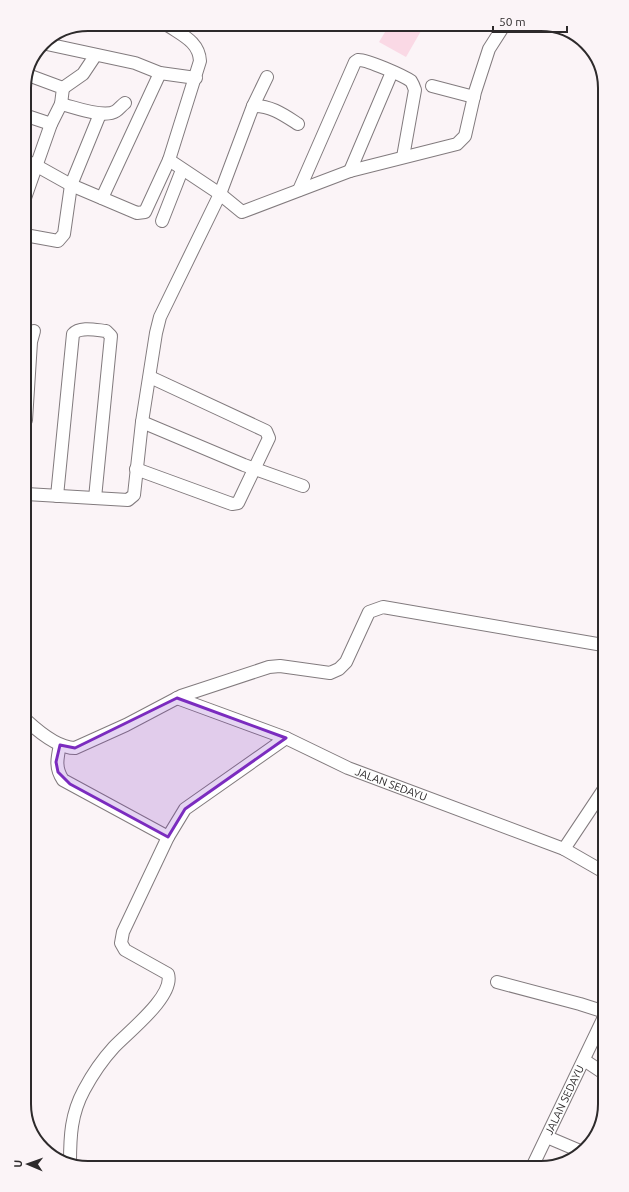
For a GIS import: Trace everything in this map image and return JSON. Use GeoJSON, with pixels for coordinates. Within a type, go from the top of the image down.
{"type":"FeatureCollection","features":[{"type":"Feature","properties":{"kind":"street"},"geometry":{"type":"LineString","coordinates":[[31,163],[71,185],[137,214],[145,212],[169,160],[196,78],[200,61],[200,53],[196,45],[176,31]]}},
{"type":"Feature","properties":{"kind":"street"},"geometry":{"type":"LineString","coordinates":[[169,160],[220,194],[242,212],[350,171],[457,144],[465,136],[474,97],[489,49],[501,31]]}},
{"type":"Feature","properties":{"kind":"street"},"geometry":{"type":"LineString","coordinates":[[50,45],[95,56],[109,57],[135,63],[160,73],[196,78]]}},
{"type":"Feature","properties":{"kind":"street"},"geometry":{"type":"LineString","coordinates":[[31,182],[51,124],[61,104],[63,88],[83,74],[95,56]]}},
{"type":"Feature","properties":{"kind":"street"},"geometry":{"type":"LineString","coordinates":[[299,190],[355,62],[362,60],[410,80],[415,90],[403,157]]}},
{"type":"Feature","properties":{"kind":"street"},"geometry":{"type":"LineString","coordinates":[[350,171],[392,72]]}},
{"type":"Feature","properties":{"kind":"street"},"geometry":{"type":"LineString","coordinates":[[102,198],[160,73]]}},
{"type":"Feature","properties":{"kind":"street"},"geometry":{"type":"LineString","coordinates":[[32,77],[63,88]]}},
{"type":"Feature","properties":{"kind":"street"},"geometry":{"type":"LineString","coordinates":[[31,494],[128,500],[134,495],[142,422],[156,333],[160,317],[220,194],[253,106],[267,77]]}},
{"type":"Feature","properties":{"kind":"street"},"geometry":{"type":"LineString","coordinates":[[432,86],[474,97]]}},
{"type":"Feature","properties":{"kind":"street"},"geometry":{"type":"LineString","coordinates":[[61,104],[100,114],[116,111],[125,103]]}},
{"type":"Feature","properties":{"kind":"street"},"geometry":{"type":"LineString","coordinates":[[253,106],[278,111],[298,124]]}},
{"type":"Feature","properties":{"kind":"street"},"geometry":{"type":"LineString","coordinates":[[31,235],[58,241],[64,234],[71,185],[100,114]]}},
{"type":"Feature","properties":{"kind":"street"},"geometry":{"type":"LineString","coordinates":[[31,117],[51,124]]}},
{"type":"Feature","properties":{"kind":"street"},"geometry":{"type":"LineString","coordinates":[[162,221],[182,170]]}},
{"type":"Feature","properties":{"kind":"street"},"geometry":{"type":"LineString","coordinates":[[57,496],[73,334],[79,329],[100,330],[106,331],[111,336],[95,498]]}},
{"type":"Feature","properties":{"kind":"street"},"geometry":{"type":"LineString","coordinates":[[31,364],[34,331]]}},
{"type":"Feature","properties":{"kind":"street"},"geometry":{"type":"LineString","coordinates":[[136,469],[232,504],[238,503],[269,438],[266,431],[150,377]]}},
{"type":"Feature","properties":{"kind":"street"},"geometry":{"type":"LineString","coordinates":[[142,422],[303,486]]}},
{"type":"Feature","properties":{"kind":"street"},"geometry":{"type":"LineString","coordinates":[[31,724],[60,745],[67,748],[75,748],[89,743],[177,698],[275,666],[330,673],[339,669],[346,662],[369,612],[383,607],[598,645]]}},
{"type":"Feature","properties":{"kind":"street","name":"JALAN SEDAYU"},"geometry":{"type":"LineString","coordinates":[[177,698],[286,738],[348,768],[564,849],[598,869]]}},
{"type":"Feature","properties":{"kind":"street"},"geometry":{"type":"LineString","coordinates":[[70,1158],[72,1122],[75,1110],[84,1090],[113,1048],[160,1001],[168,987],[168,974],[125,950],[121,939],[168,837],[185,809],[286,738]]}},
{"type":"Feature","properties":{"kind":"street"},"geometry":{"type":"LineString","coordinates":[[60,745],[56,762],[58,772],[63,780],[168,837]]}},
{"type":"Feature","properties":{"kind":"street"},"geometry":{"type":"LineString","coordinates":[[564,849],[598,798]]}},
{"type":"Feature","properties":{"kind":"street"},"geometry":{"type":"LineString","coordinates":[[497,982],[598,1010]]}},
{"type":"Feature","properties":{"kind":"street","name":"JALAN SEDAYU"},"geometry":{"type":"LineString","coordinates":[[535,1161],[598,1030]]}},
{"type":"Feature","properties":{"kind":"street"},"geometry":{"type":"LineString","coordinates":[[584,1060],[598,1069]]}},
{"type":"Feature","properties":{"kind":"street"},"geometry":{"type":"LineString","coordinates":[[547,1137],[576,1149]]}},
{"type":"Feature","properties":{"kind":"highlighted area"},"geometry":{"type":"Polygon","coordinates":[[[177,698],[286,738],[185,809],[168,837],[70,784],[58,772],[56,762],[60,745],[75,748],[177,698]]]}},
{"type":"Feature","properties":{"kind":"shaded area"},"geometry":{"type":"Polygon","coordinates":[[[386,31],[421,31],[406,57],[379,42],[386,31]]]}}]}
